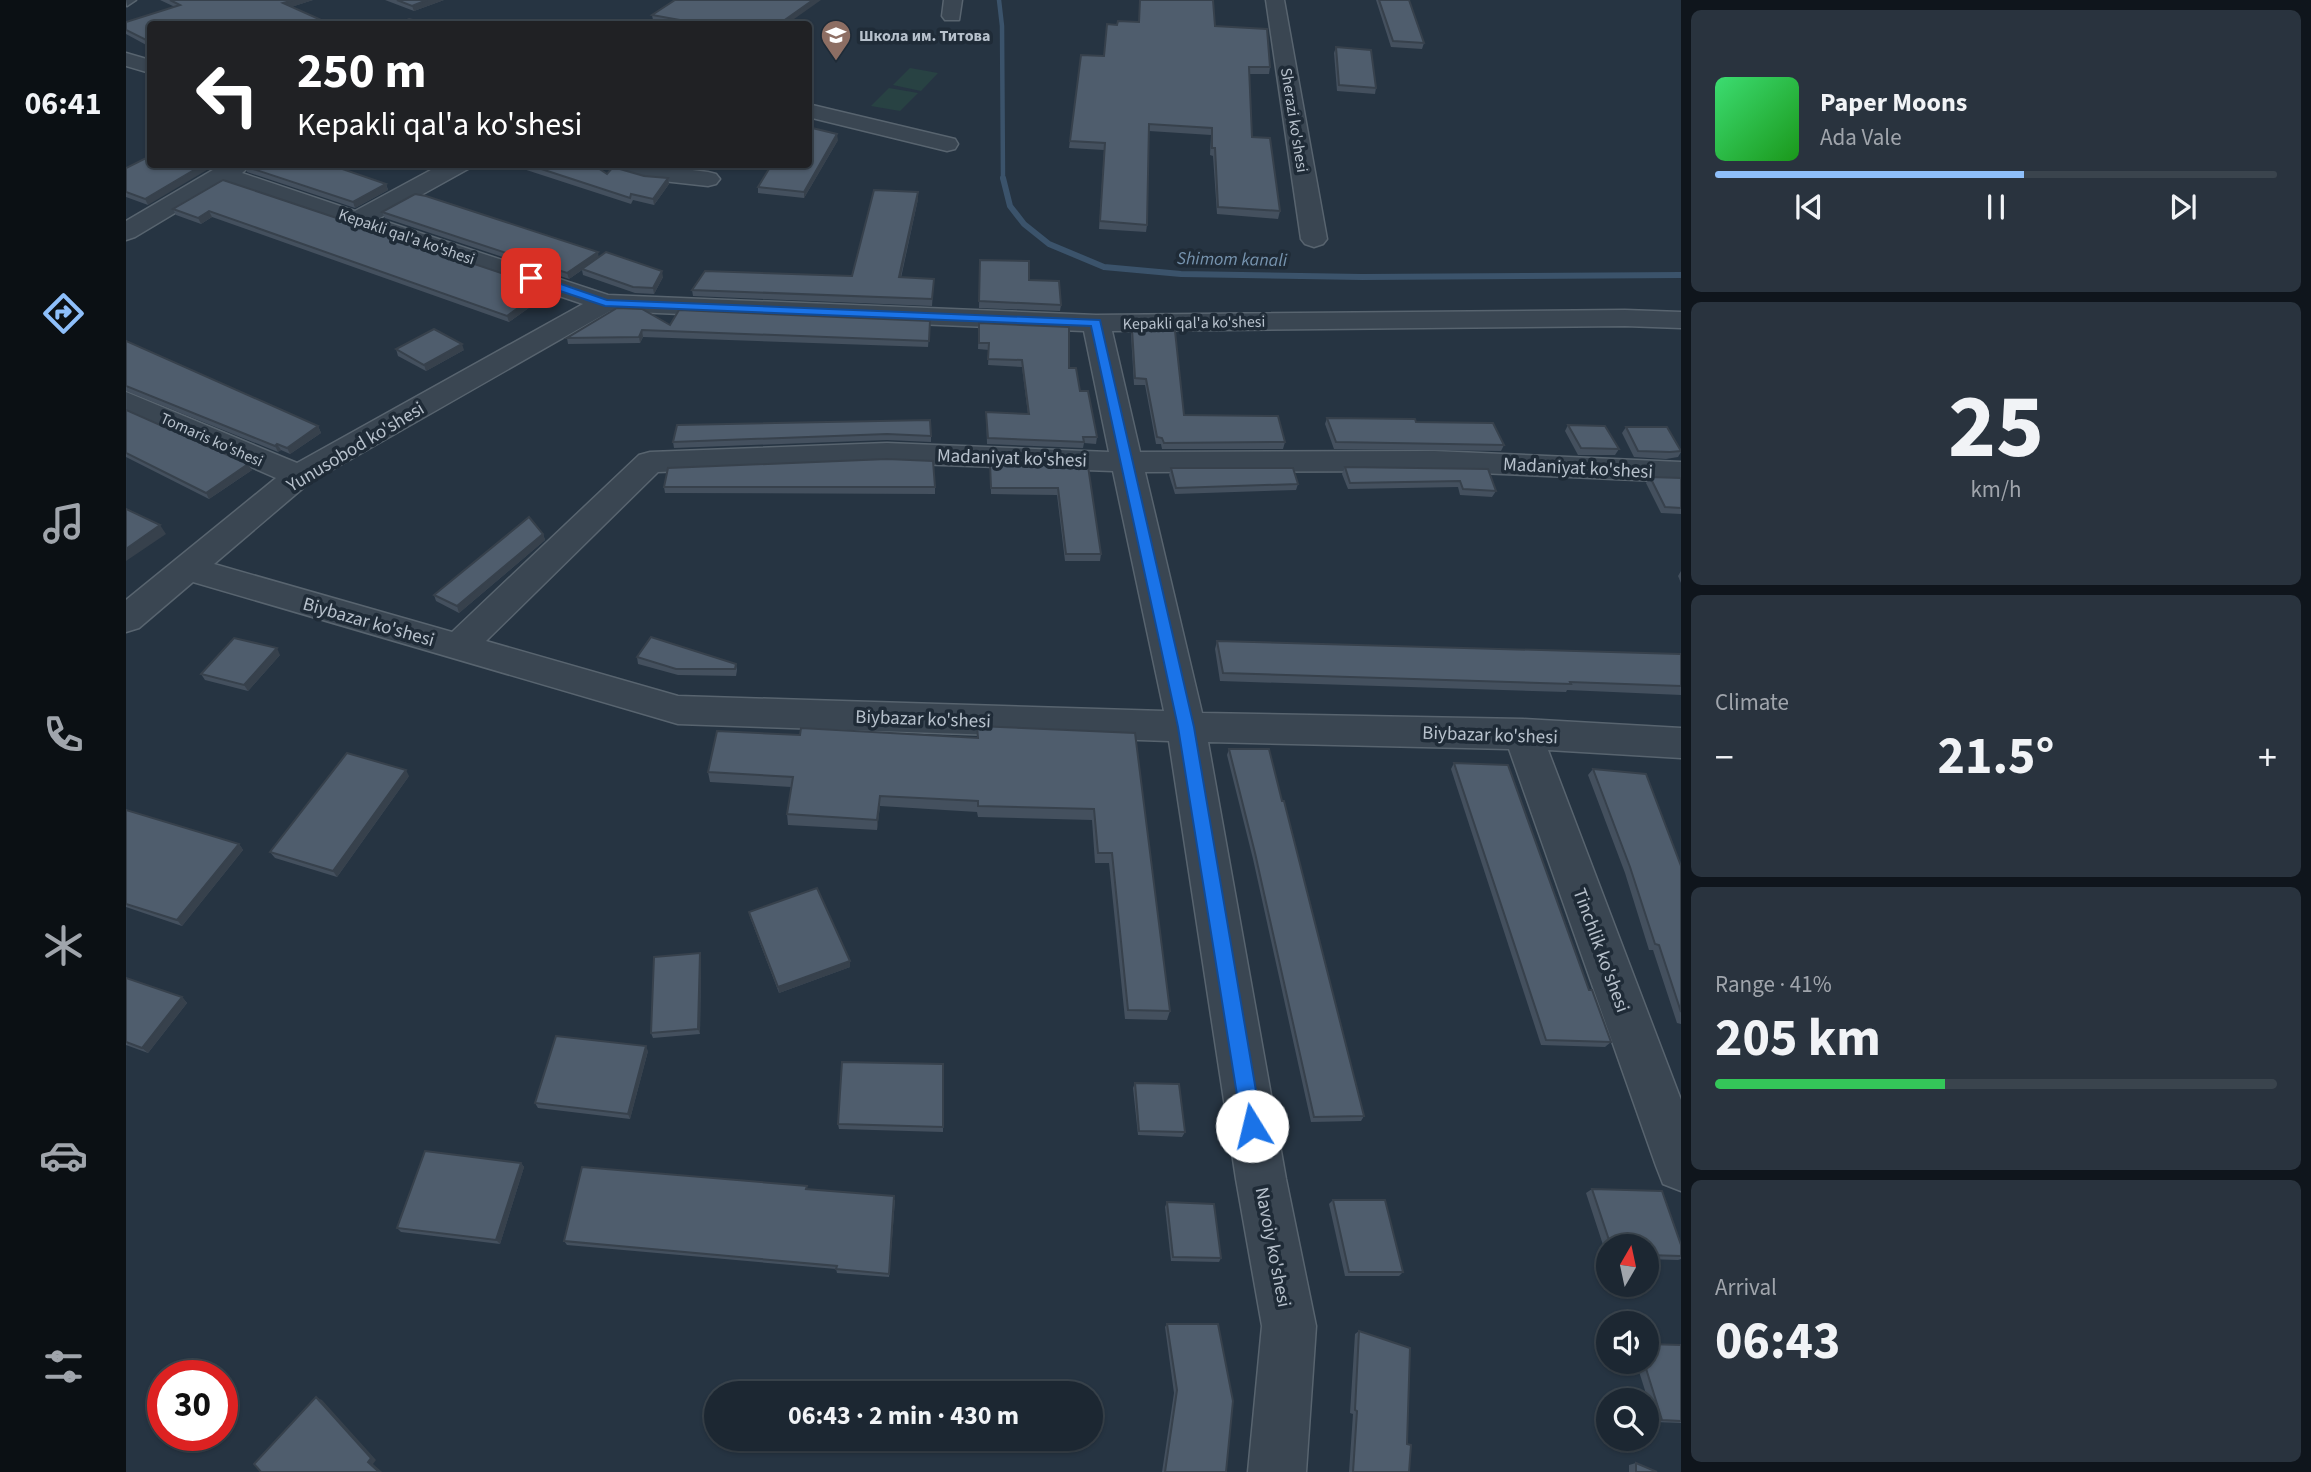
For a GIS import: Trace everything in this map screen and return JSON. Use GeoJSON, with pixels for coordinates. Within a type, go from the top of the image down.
{"type":"FeatureCollection","features":[{"type":"Feature","properties":{"kind":"street","name":"Sherazi ko'shesi"},"geometry":{"type":"LineString","coordinates":[[1275,0],[1314,239]]}},
{"type":"Feature","properties":{"kind":"street"},"geometry":{"type":"LineString","coordinates":[[126,60],[147,66]]}},
{"type":"Feature","properties":{"kind":"street"},"geometry":{"type":"LineString","coordinates":[[812,111],[947,144]]}},
{"type":"Feature","properties":{"kind":"street"},"geometry":{"type":"LineString","coordinates":[[359,219],[453,168]]}},
{"type":"Feature","properties":{"kind":"street"},"geometry":{"type":"LineString","coordinates":[[632,168],[645,172],[708,179]]}},
{"type":"Feature","properties":{"kind":"street"},"geometry":{"type":"LineString","coordinates":[[131,225],[232,169]]}},
{"type":"Feature","properties":{"kind":"street","name":"Kepakli qal'a ko'shesi"},"geometry":{"type":"LineString","coordinates":[[232,169],[359,219],[605,303],[1096,323],[1611,318],[1681,320]]}},
{"type":"Feature","properties":{"kind":"street","name":"Yunusobod ko'shesi"},"geometry":{"type":"LineString","coordinates":[[126,619],[298,476],[605,303]]}},
{"type":"Feature","properties":{"kind":"street","name":"Navoiy ko'shesi"},"geometry":{"type":"LineString","coordinates":[[1096,323],[1186,727],[1261,1179],[1289,1326],[1277,1472]]}},
{"type":"Feature","properties":{"kind":"street","name":"Tomaris ko'shesi"},"geometry":{"type":"LineString","coordinates":[[126,401],[298,476]]}},
{"type":"Feature","properties":{"kind":"street","name":"Madaniyat ko'shesi"},"geometry":{"type":"LineString","coordinates":[[458,647],[650,462],[887,453],[1126,462],[1434,461],[1681,472]]}},
{"type":"Feature","properties":{"kind":"street","name":"Biybazar ko'shesi"},"geometry":{"type":"LineString","coordinates":[[186,568],[678,710],[1186,727],[1523,734],[1681,743]]}},
{"type":"Feature","properties":{"kind":"street","name":"Tinchlik ko'shesi"},"geometry":{"type":"LineString","coordinates":[[1523,734],[1681,1166]]}},
{"type":"Feature","properties":{"kind":"green space"},"geometry":{"type":"Polygon","coordinates":[[[910,68],[938,73],[921,91],[893,85],[910,68]]]}},
{"type":"Feature","properties":{"kind":"green space"},"geometry":{"type":"Polygon","coordinates":[[[889,88],[918,93],[900,111],[871,106],[889,88]]]}},
{"type":"Feature","properties":{"kind":"building"},"geometry":{"type":"Polygon","coordinates":[[[170,0],[294,0],[283,3],[323,21],[147,21],[147,40],[126,30],[126,22],[180,5],[170,0]]]}},
{"type":"Feature","properties":{"kind":"building"},"geometry":{"type":"Polygon","coordinates":[[[397,0],[427,0],[412,6],[397,0]]]}},
{"type":"Feature","properties":{"kind":"building"},"geometry":{"type":"Polygon","coordinates":[[[675,0],[813,0],[783,21],[685,21],[652,15],[675,0]]]}},
{"type":"Feature","properties":{"kind":"building"},"geometry":{"type":"Polygon","coordinates":[[[1140,0],[1213,0],[1215,26],[1267,29],[1270,67],[1249,67],[1252,137],[1270,138],[1280,211],[1218,207],[1212,128],[1149,124],[1147,225],[1100,221],[1105,143],[1070,141],[1081,55],[1104,56],[1107,24],[1117,25],[1118,21],[1139,22],[1140,0]]]}},
{"type":"Feature","properties":{"kind":"building"},"geometry":{"type":"Polygon","coordinates":[[[1379,0],[1409,0],[1424,43],[1393,41],[1379,0]]]}},
{"type":"Feature","properties":{"kind":"building"},"geometry":{"type":"Polygon","coordinates":[[[1336,47],[1371,50],[1376,88],[1339,85],[1336,47]]]}},
{"type":"Feature","properties":{"kind":"building"},"geometry":{"type":"Polygon","coordinates":[[[812,128],[837,134],[804,192],[758,187],[770,168],[812,168],[812,128]]]}},
{"type":"Feature","properties":{"kind":"building"},"geometry":{"type":"Polygon","coordinates":[[[147,158],[147,168],[197,168],[145,199],[126,192],[126,168],[147,158]]]}},
{"type":"Feature","properties":{"kind":"building"},"geometry":{"type":"Polygon","coordinates":[[[250,168],[340,168],[386,184],[353,202],[250,168]]]}},
{"type":"Feature","properties":{"kind":"building"},"geometry":{"type":"Polygon","coordinates":[[[538,168],[598,168],[607,174],[612,168],[616,168],[644,176],[668,178],[653,199],[631,194],[630,198],[538,168]]]}},
{"type":"Feature","properties":{"kind":"building"},"geometry":{"type":"Polygon","coordinates":[[[223,180],[546,288],[507,316],[209,211],[198,218],[173,209],[223,180]]]}},
{"type":"Feature","properties":{"kind":"building"},"geometry":{"type":"Polygon","coordinates":[[[874,190],[918,192],[899,277],[934,279],[932,299],[692,290],[705,271],[852,276],[874,190]]]}},
{"type":"Feature","properties":{"kind":"building"},"geometry":{"type":"Polygon","coordinates":[[[415,194],[598,252],[567,273],[382,212],[415,194]]]}},
{"type":"Feature","properties":{"kind":"building"},"geometry":{"type":"Polygon","coordinates":[[[606,252],[662,271],[653,288],[633,287],[582,269],[606,252]]]}},
{"type":"Feature","properties":{"kind":"building"},"geometry":{"type":"Polygon","coordinates":[[[980,260],[1029,261],[1029,280],[1059,281],[1061,305],[979,301],[980,260]]]}},
{"type":"Feature","properties":{"kind":"building"},"geometry":{"type":"Polygon","coordinates":[[[617,308],[642,309],[670,325],[679,310],[930,321],[929,341],[642,330],[639,337],[567,338],[617,308]]]}},
{"type":"Feature","properties":{"kind":"building"},"geometry":{"type":"Polygon","coordinates":[[[979,323],[1069,327],[1069,368],[1076,368],[1080,391],[1088,391],[1097,437],[1083,437],[1084,442],[988,438],[986,412],[1029,414],[1022,360],[988,359],[989,343],[979,343],[979,323]]]}},
{"type":"Feature","properties":{"kind":"building"},"geometry":{"type":"Polygon","coordinates":[[[434,329],[462,344],[424,365],[396,349],[434,329]]]}},
{"type":"Feature","properties":{"kind":"building"},"geometry":{"type":"Polygon","coordinates":[[[1132,329],[1175,331],[1184,415],[1278,416],[1285,442],[1164,443],[1162,438],[1157,437],[1146,379],[1135,378],[1132,329]]]}},
{"type":"Feature","properties":{"kind":"building"},"geometry":{"type":"Polygon","coordinates":[[[126,341],[318,426],[287,448],[277,444],[275,446],[126,386],[126,341]]]}},
{"type":"Feature","properties":{"kind":"building"},"geometry":{"type":"Polygon","coordinates":[[[126,410],[248,464],[206,493],[126,453],[126,410]]]}},
{"type":"Feature","properties":{"kind":"building"},"geometry":{"type":"Polygon","coordinates":[[[1327,418],[1493,423],[1504,445],[1336,442],[1327,418]]]}},
{"type":"Feature","properties":{"kind":"building"},"geometry":{"type":"Polygon","coordinates":[[[930,420],[931,436],[887,434],[673,442],[677,425],[930,420]]]}},
{"type":"Feature","properties":{"kind":"building"},"geometry":{"type":"Polygon","coordinates":[[[1568,425],[1605,426],[1619,449],[1581,448],[1568,425]]]}},
{"type":"Feature","properties":{"kind":"building"},"geometry":{"type":"Polygon","coordinates":[[[1626,427],[1667,427],[1681,451],[1638,451],[1626,427]]]}},
{"type":"Feature","properties":{"kind":"building"},"geometry":{"type":"Polygon","coordinates":[[[887,459],[933,461],[935,487],[664,487],[668,468],[887,459]]]}},
{"type":"Feature","properties":{"kind":"building"},"geometry":{"type":"Polygon","coordinates":[[[990,463],[1088,466],[1101,554],[1066,554],[1058,488],[991,488],[990,463]]]}},
{"type":"Feature","properties":{"kind":"building"},"geometry":{"type":"Polygon","coordinates":[[[1345,467],[1488,469],[1496,491],[1463,489],[1460,481],[1350,483],[1345,467]]]}},
{"type":"Feature","properties":{"kind":"building"},"geometry":{"type":"Polygon","coordinates":[[[1171,468],[1293,468],[1298,484],[1176,488],[1171,468]]]}},
{"type":"Feature","properties":{"kind":"building"},"geometry":{"type":"Polygon","coordinates":[[[1650,477],[1681,478],[1681,508],[1665,507],[1650,477]]]}},
{"type":"Feature","properties":{"kind":"building"},"geometry":{"type":"Polygon","coordinates":[[[126,509],[160,525],[126,549],[126,509]]]}},
{"type":"Feature","properties":{"kind":"building"},"geometry":{"type":"Polygon","coordinates":[[[529,517],[543,534],[457,606],[434,595],[529,517]]]}},
{"type":"Feature","properties":{"kind":"building"},"geometry":{"type":"Polygon","coordinates":[[[651,637],[736,664],[735,669],[676,669],[637,657],[651,637]]]}},
{"type":"Feature","properties":{"kind":"building"},"geometry":{"type":"Polygon","coordinates":[[[234,638],[277,648],[244,685],[201,674],[234,638]]]}},
{"type":"Feature","properties":{"kind":"building"},"geometry":{"type":"Polygon","coordinates":[[[1217,641],[1681,654],[1681,686],[1223,673],[1217,641]]]}},
{"type":"Feature","properties":{"kind":"building"},"geometry":{"type":"Polygon","coordinates":[[[977,726],[1135,733],[1170,1011],[1128,1010],[1112,853],[1098,853],[1094,809],[978,806],[978,801],[880,796],[877,820],[787,814],[793,777],[708,772],[717,731],[800,735],[801,728],[978,738],[977,726]]]}},
{"type":"Feature","properties":{"kind":"building"},"geometry":{"type":"Polygon","coordinates":[[[1229,749],[1269,749],[1364,1116],[1314,1117],[1229,749]]]}},
{"type":"Feature","properties":{"kind":"building"},"geometry":{"type":"Polygon","coordinates":[[[347,753],[406,770],[333,871],[270,852],[347,753]]]}},
{"type":"Feature","properties":{"kind":"building"},"geometry":{"type":"Polygon","coordinates":[[[1454,763],[1508,765],[1589,990],[1592,990],[1611,1042],[1546,1040],[1454,763]]]}},
{"type":"Feature","properties":{"kind":"building"},"geometry":{"type":"Polygon","coordinates":[[[1593,769],[1646,774],[1681,866],[1681,1012],[1659,945],[1655,944],[1630,867],[1593,769]]]}},
{"type":"Feature","properties":{"kind":"building"},"geometry":{"type":"Polygon","coordinates":[[[126,810],[239,844],[177,920],[126,904],[126,810]]]}},
{"type":"Feature","properties":{"kind":"building"},"geometry":{"type":"Polygon","coordinates":[[[817,888],[850,961],[778,987],[749,912],[817,888]]]}},
{"type":"Feature","properties":{"kind":"building"},"geometry":{"type":"Polygon","coordinates":[[[700,953],[698,1029],[651,1033],[654,957],[700,953]]]}},
{"type":"Feature","properties":{"kind":"building"},"geometry":{"type":"Polygon","coordinates":[[[126,978],[182,997],[142,1048],[126,1042],[126,978]]]}},
{"type":"Feature","properties":{"kind":"building"},"geometry":{"type":"Polygon","coordinates":[[[556,1036],[646,1046],[628,1114],[535,1103],[556,1036]]]}},
{"type":"Feature","properties":{"kind":"building"},"geometry":{"type":"Polygon","coordinates":[[[842,1062],[943,1064],[943,1127],[838,1124],[842,1062]]]}},
{"type":"Feature","properties":{"kind":"building"},"geometry":{"type":"Polygon","coordinates":[[[1135,1083],[1179,1084],[1185,1132],[1139,1131],[1135,1083]]]}},
{"type":"Feature","properties":{"kind":"building"},"geometry":{"type":"Polygon","coordinates":[[[425,1151],[521,1163],[496,1240],[397,1228],[425,1151]]]}},
{"type":"Feature","properties":{"kind":"building"},"geometry":{"type":"Polygon","coordinates":[[[582,1167],[894,1196],[889,1274],[836,1269],[837,1266],[564,1241],[582,1167]]]}},
{"type":"Feature","properties":{"kind":"building"},"geometry":{"type":"Polygon","coordinates":[[[1592,1189],[1662,1191],[1681,1245],[1681,1256],[1659,1255],[1659,1234],[1607,1234],[1592,1189]]]}},
{"type":"Feature","properties":{"kind":"building"},"geometry":{"type":"Polygon","coordinates":[[[1333,1200],[1385,1200],[1403,1272],[1349,1272],[1333,1200]]]}},
{"type":"Feature","properties":{"kind":"building"},"geometry":{"type":"Polygon","coordinates":[[[1167,1202],[1214,1204],[1221,1258],[1173,1257],[1167,1202]]]}},
{"type":"Feature","properties":{"kind":"building"},"geometry":{"type":"Polygon","coordinates":[[[1167,1324],[1218,1324],[1233,1401],[1226,1472],[1165,1472],[1177,1390],[1167,1324]]]}},
{"type":"Feature","properties":{"kind":"building"},"geometry":{"type":"Polygon","coordinates":[[[1359,1331],[1410,1348],[1407,1444],[1411,1445],[1409,1472],[1353,1472],[1359,1331]]]}},
{"type":"Feature","properties":{"kind":"building"},"geometry":{"type":"Polygon","coordinates":[[[1659,1344],[1681,1345],[1681,1421],[1662,1420],[1659,1388],[1652,1388],[1648,1374],[1659,1374],[1659,1344]]]}},
{"type":"Feature","properties":{"kind":"building"},"geometry":{"type":"Polygon","coordinates":[[[316,1397],[371,1458],[368,1462],[379,1472],[261,1472],[254,1464],[316,1397]]]}},
{"type":"Feature","properties":{"kind":"building"},"geometry":{"type":"Polygon","coordinates":[[[1636,1463],[1657,1472],[1636,1472],[1636,1463]]]}},
{"type":"Feature","properties":{"kind":"waterway","name":"Shimom kanali"},"geometry":{"type":"LineString","coordinates":[[999,0],[1002,26],[1003,180]]}},
{"type":"Feature","properties":{"kind":"waterway","name":"Shimom kanali"},"geometry":{"type":"LineString","coordinates":[[1003,178],[1010,206],[1024,224],[1049,244],[1104,267],[1181,274],[1362,277],[1681,275]]}},
{"type":"Feature","properties":{"kind":"place","name":"Школа им. Титова"},"geometry":{"type":"Point","coordinates":[836,62]}},
{"type":"Feature","properties":{"kind":"route"},"geometry":{"type":"LineString","coordinates":[[531,278],[605,303],[1096,323],[1186,727],[1252,1126]]}}]}
